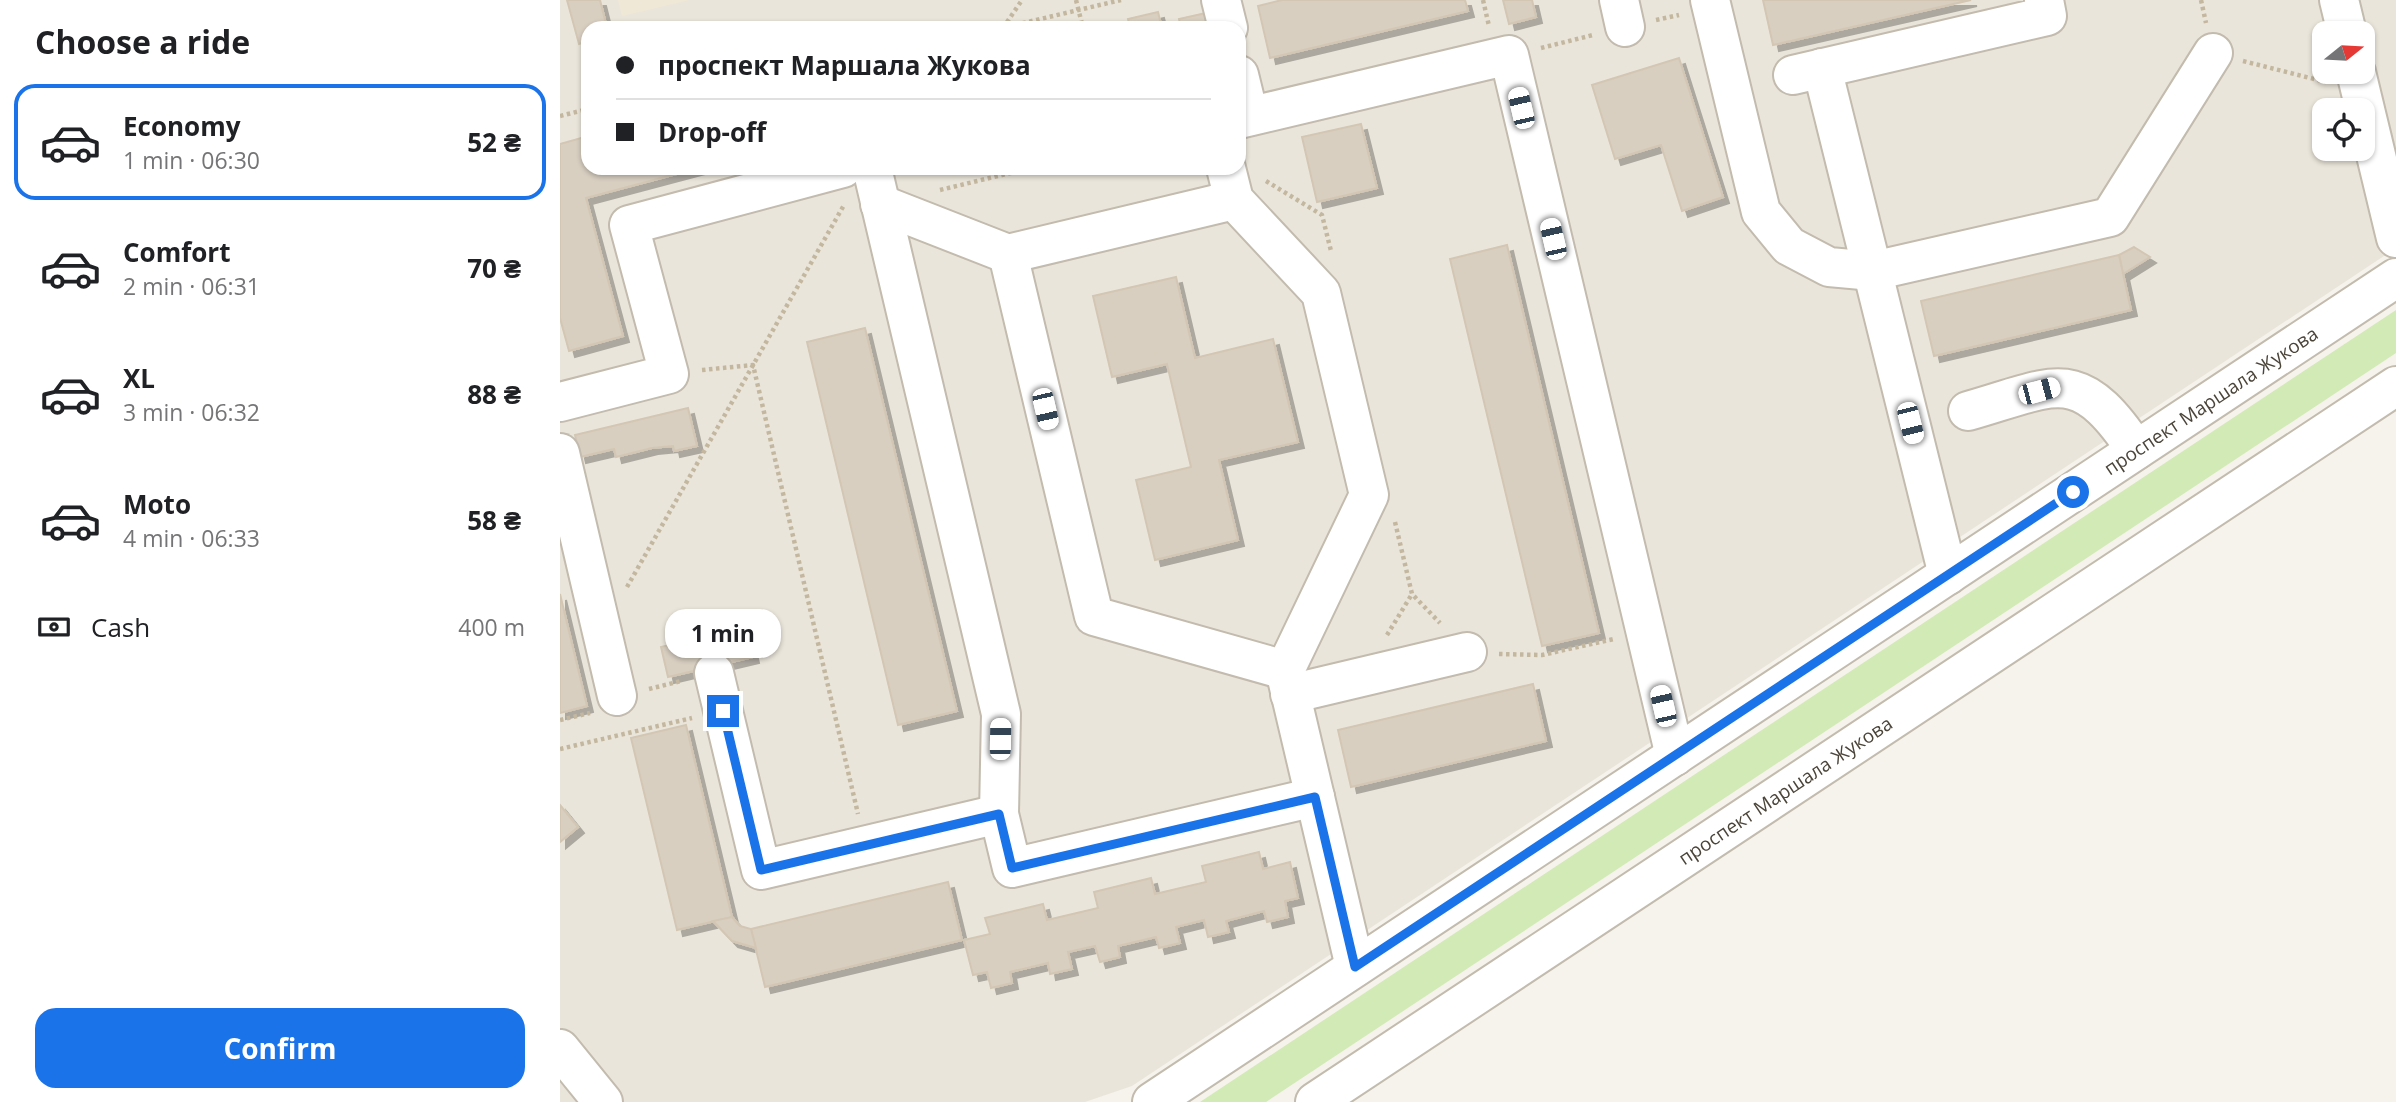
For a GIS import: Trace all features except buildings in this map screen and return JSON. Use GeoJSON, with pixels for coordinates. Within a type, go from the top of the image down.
{"type":"FeatureCollection","features":[{"type":"Feature","properties":{"kind":"street"},"geometry":{"type":"LineString","coordinates":[[1221,0],[1226,21]]}},
{"type":"Feature","properties":{"kind":"street"},"geometry":{"type":"LineString","coordinates":[[1710,0],[1760,212],[1789,246],[1829,267],[1872,271],[2110,217],[2229,57]]}},
{"type":"Feature","properties":{"kind":"street"},"geometry":{"type":"LineString","coordinates":[[1948,575],[1872,271],[1807,72],[2048,16],[2044,0]]}},
{"type":"Feature","properties":{"kind":"street"},"geometry":{"type":"LineString","coordinates":[[2339,0],[2344,21]]}},
{"type":"Feature","properties":{"kind":"street"},"geometry":{"type":"LineString","coordinates":[[1246,118],[1509,55],[1675,755]]}},
{"type":"Feature","properties":{"kind":"street"},"geometry":{"type":"LineString","coordinates":[[2360,84],[2396,238]]}},
{"type":"Feature","properties":{"kind":"street"},"geometry":{"type":"LineString","coordinates":[[560,402],[668,374],[629,225],[860,185],[1008,254],[1241,183],[1321,293],[1369,495],[1287,682],[1355,967]]}},
{"type":"Feature","properties":{"kind":"street"},"geometry":{"type":"LineString","coordinates":[[860,185],[1001,714],[999,814],[1012,868],[1315,797]]}},
{"type":"Feature","properties":{"kind":"street"},"geometry":{"type":"LineString","coordinates":[[1008,254],[1094,615],[1287,682],[1467,652]]}},
{"type":"Feature","properties":{"kind":"street","name":"проспект Маршала Жукова"},"geometry":{"type":"LineString","coordinates":[[1152,1102],[2396,278]]}},
{"type":"Feature","properties":{"kind":"street"},"geometry":{"type":"LineString","coordinates":[[1968,411],[2058,386],[2089,394],[2113,416],[2136,450]]}},
{"type":"Feature","properties":{"kind":"street","name":"проспект Маршала Жукова"},"geometry":{"type":"LineString","coordinates":[[1315,1102],[2396,386]]}},
{"type":"Feature","properties":{"kind":"street"},"geometry":{"type":"LineString","coordinates":[[560,453],[602,631],[605,704]]}},
{"type":"Feature","properties":{"kind":"street"},"geometry":{"type":"LineString","coordinates":[[715,673],[761,870],[999,814]]}},
{"type":"Feature","properties":{"kind":"street"},"geometry":{"type":"LineString","coordinates":[[560,1049],[603,1102]]}},
{"type":"Feature","properties":{"kind":"path"},"geometry":{"type":"LineString","coordinates":[[1007,21],[1022,0]]}},
{"type":"Feature","properties":{"kind":"path"},"geometry":{"type":"LineString","coordinates":[[1076,0],[1081,21]]}},
{"type":"Feature","properties":{"kind":"path"},"geometry":{"type":"LineString","coordinates":[[1032,21],[1121,0]]}},
{"type":"Feature","properties":{"kind":"path"},"geometry":{"type":"LineString","coordinates":[[2229,57],[2312,72]]}},
{"type":"Feature","properties":{"kind":"path"},"geometry":{"type":"LineString","coordinates":[[560,116],[581,111]]}},
{"type":"Feature","properties":{"kind":"path"},"geometry":{"type":"LineString","coordinates":[[930,192],[990,175]]}},
{"type":"Feature","properties":{"kind":"path"},"geometry":{"type":"LineString","coordinates":[[1241,183],[1322,215]]}},
{"type":"Feature","properties":{"kind":"path"},"geometry":{"type":"LineString","coordinates":[[602,631],[753,365],[860,185]]}},
{"type":"Feature","properties":{"kind":"path"},"geometry":{"type":"LineString","coordinates":[[668,374],[753,365]]}},
{"type":"Feature","properties":{"kind":"path"},"geometry":{"type":"LineString","coordinates":[[753,365],[865,846]]}},
{"type":"Feature","properties":{"kind":"path"},"geometry":{"type":"LineString","coordinates":[[1467,652],[1542,656],[1646,632]]}},
{"type":"Feature","properties":{"kind":"path"},"geometry":{"type":"LineString","coordinates":[[560,720],[605,704],[715,673]]}},
{"type":"Feature","properties":{"kind":"path"},"geometry":{"type":"LineString","coordinates":[[560,749],[723,711]]}},
{"type":"Feature","properties":{"kind":"shaded area"},"geometry":{"type":"Polygon","coordinates":[[[560,0],[2396,0],[2396,248],[1132,1086],[1085,1102],[560,1102],[560,0]]]}},
{"type":"Feature","properties":{"kind":"shaded area"},"geometry":{"type":"Polygon","coordinates":[[[618,0],[690,0],[622,16],[618,0]]]}},
{"type":"Feature","properties":{"kind":"green space"},"geometry":{"type":"Polygon","coordinates":[[[2396,310],[2396,353],[1266,1102],[1200,1102],[2396,310]]]}},
{"type":"Feature","properties":{"kind":"route"},"geometry":{"type":"LineString","coordinates":[[723,711],[761,870],[999,814],[1012,868],[1315,797],[1355,967],[2073,492]]}}]}
